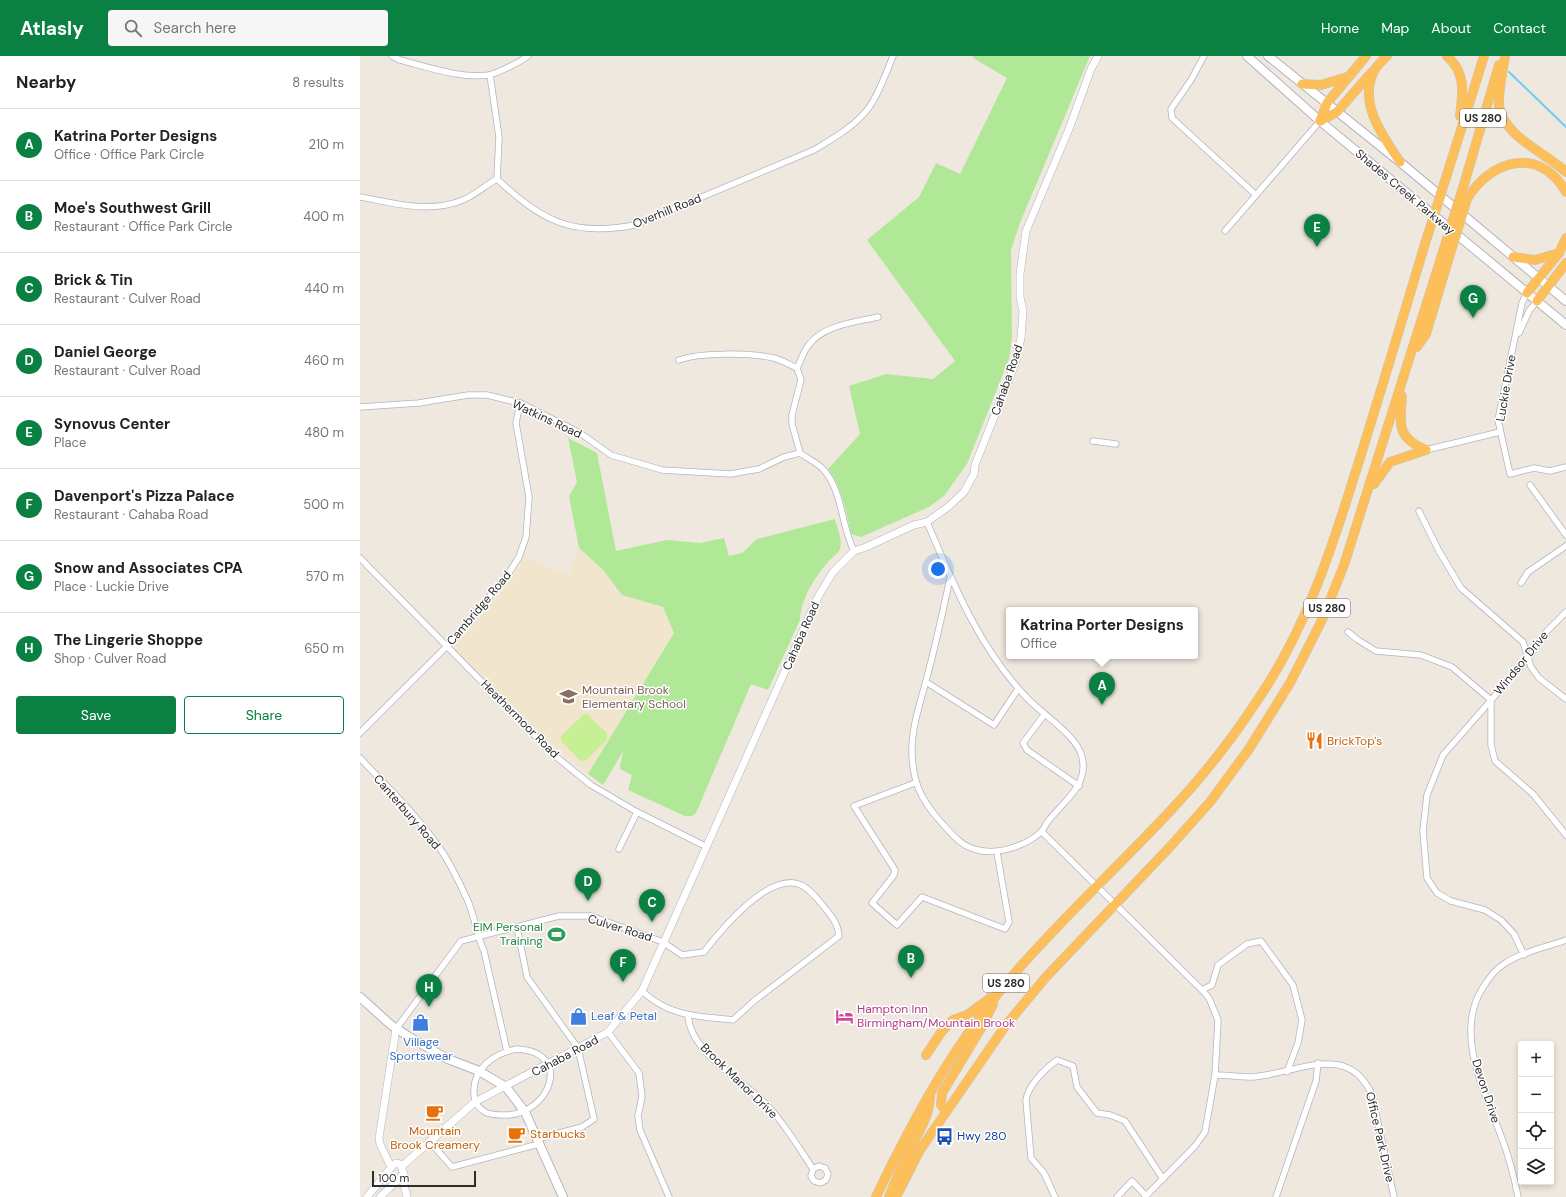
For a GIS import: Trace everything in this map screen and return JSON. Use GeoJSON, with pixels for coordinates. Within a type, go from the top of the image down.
{"type":"FeatureCollection","features":[{"type":"Feature","properties":{"kind":"highway"},"geometry":{"type":"LineString","coordinates":[[1320,121],[1327,103],[1366,56]]}},
{"type":"Feature","properties":{"kind":"highway"},"geometry":{"type":"LineString","coordinates":[[1320,121],[1337,112],[1387,56]]}},
{"type":"Feature","properties":{"kind":"highway"},"geometry":{"type":"LineString","coordinates":[[1447,56],[1459,70],[1463,83],[1458,138]]}},
{"type":"Feature","properties":{"kind":"highway","name":"US 280"},"geometry":{"type":"LineString","coordinates":[[876,1197],[930,1091],[961,1042],[999,991],[1096,887],[1174,807],[1235,732],[1259,698],[1283,659],[1313,597],[1338,528],[1484,56]]}},
{"type":"Feature","properties":{"kind":"highway"},"geometry":{"type":"LineString","coordinates":[[1503,56],[1499,105],[1506,124],[1521,138],[1566,172]]}},
{"type":"Feature","properties":{"kind":"highway","name":"US 280"},"geometry":{"type":"LineString","coordinates":[[896,1197],[920,1150],[1006,1025],[1046,977],[1210,802],[1249,749],[1290,683],[1314,637],[1332,597],[1368,493],[1411,355],[1426,334],[1465,181],[1503,56]]}},
{"type":"Feature","properties":{"kind":"highway"},"geometry":{"type":"LineString","coordinates":[[1373,71],[1368,88],[1370,107],[1380,132],[1400,162]]}},
{"type":"Feature","properties":{"kind":"highway"},"geometry":{"type":"LineString","coordinates":[[1302,84],[1320,86],[1348,76]]}},
{"type":"Feature","properties":{"kind":"highway"},"geometry":{"type":"LineString","coordinates":[[1444,261],[1467,199],[1480,180],[1500,167],[1515,163],[1534,164],[1559,179],[1566,192]]}},
{"type":"Feature","properties":{"kind":"highway"},"geometry":{"type":"LineString","coordinates":[[1527,293],[1558,253],[1566,238]]}},
{"type":"Feature","properties":{"kind":"highway"},"geometry":{"type":"LineString","coordinates":[[1513,257],[1535,260],[1558,253]]}},
{"type":"Feature","properties":{"kind":"highway"},"geometry":{"type":"LineString","coordinates":[[1537,301],[1566,263]]}},
{"type":"Feature","properties":{"kind":"highway"},"geometry":{"type":"LineString","coordinates":[[1404,380],[1400,424],[1402,432],[1407,439],[1426,450]]}},
{"type":"Feature","properties":{"kind":"highway"},"geometry":{"type":"LineString","coordinates":[[1368,493],[1390,462],[1426,450]]}},
{"type":"Feature","properties":{"kind":"highway"},"geometry":{"type":"LineString","coordinates":[[926,1054],[942,1031],[953,1020],[967,1015],[999,991]]}},
{"type":"Feature","properties":{"kind":"highway"},"geometry":{"type":"LineString","coordinates":[[946,1111],[941,1105],[942,1093],[983,1025],[999,991]]}},
{"type":"Feature","properties":{"kind":"highway"},"geometry":{"type":"LineString","coordinates":[[889,1197],[900,1170],[927,1116],[930,1105],[930,1091]]}},
{"type":"Feature","properties":{"kind":"main road","name":"Shades Creek Parkway"},"geometry":{"type":"LineString","coordinates":[[1247,56],[1320,121],[1566,325]]}},
{"type":"Feature","properties":{"kind":"main road","name":"Shades Creek Parkway"},"geometry":{"type":"LineString","coordinates":[[1268,56],[1400,162],[1566,301]]}},
{"type":"Feature","properties":{"kind":"main road"},"geometry":{"type":"LineString","coordinates":[[360,997],[396,1029],[448,1058],[479,1071],[506,1087],[525,1112],[563,1197]]}},
{"type":"Feature","properties":{"kind":"street"},"geometry":{"type":"LineString","coordinates":[[392,56],[400,60],[455,74],[490,75],[528,56]]}},
{"type":"Feature","properties":{"kind":"street","name":"Overhill Road"},"geometry":{"type":"LineString","coordinates":[[497,179],[519,200],[538,213],[563,224],[591,229],[612,229],[635,225],[814,150],[841,134],[869,108],[880,88],[893,56]]}},
{"type":"Feature","properties":{"kind":"street","name":"Cahaba Road"},"geometry":{"type":"LineString","coordinates":[[402,1166],[475,1102],[549,1065],[608,1032],[642,991],[705,846],[741,773],[818,597],[833,572],[854,551],[914,525],[927,522],[948,507],[964,492],[974,474],[975,465],[1015,364],[1021,338],[1023,311],[1020,296],[1020,274],[1026,231],[1069,129],[1091,69],[1098,56]]}},
{"type":"Feature","properties":{"kind":"street"},"geometry":{"type":"LineString","coordinates":[[1204,56],[1191,80],[1171,109],[1172,118],[1256,195]]}},
{"type":"Feature","properties":{"kind":"street"},"geometry":{"type":"LineString","coordinates":[[360,197],[422,207],[440,207],[464,199],[497,179],[499,137],[490,75]]}},
{"type":"Feature","properties":{"kind":"street"},"geometry":{"type":"LineString","coordinates":[[1225,231],[1320,121]]}},
{"type":"Feature","properties":{"kind":"street","name":"Luckie Drive"},"geometry":{"type":"LineString","coordinates":[[1527,293],[1522,303],[1498,420],[1500,432],[1510,474],[1534,468],[1550,471],[1566,467]]}},
{"type":"Feature","properties":{"kind":"street","name":"Luckie Drive"},"geometry":{"type":"LineString","coordinates":[[1514,345],[1528,311],[1537,301]]}},
{"type":"Feature","properties":{"kind":"street"},"geometry":{"type":"LineString","coordinates":[[854,551],[849,542],[834,488],[823,469],[800,453],[792,419],[801,380],[797,368],[808,345],[818,336],[842,325],[878,317]]}},
{"type":"Feature","properties":{"kind":"street"},"geometry":{"type":"LineString","coordinates":[[679,360],[691,356],[746,354],[775,358],[797,368]]}},
{"type":"Feature","properties":{"kind":"street","name":"Watkins Road"},"geometry":{"type":"LineString","coordinates":[[360,407],[419,403],[468,395],[487,395],[520,404],[580,433],[611,455],[662,470],[730,474],[759,469],[784,457],[800,453]]}},
{"type":"Feature","properties":{"kind":"street","name":"Cambridge Road"},"geometry":{"type":"LineString","coordinates":[[360,733],[446,646],[507,576],[519,557],[526,537],[529,497],[516,423],[520,404]]}},
{"type":"Feature","properties":{"kind":"street","name":"Luckie Drive"},"geometry":{"type":"LineString","coordinates":[[1426,450],[1500,432]]}},
{"type":"Feature","properties":{"kind":"street"},"geometry":{"type":"LineString","coordinates":[[1093,441],[1116,444]]}},
{"type":"Feature","properties":{"kind":"street"},"geometry":{"type":"LineString","coordinates":[[1530,485],[1566,535]]}},
{"type":"Feature","properties":{"kind":"street"},"geometry":{"type":"LineString","coordinates":[[1419,511],[1439,551],[1461,588],[1523,642],[1531,667],[1539,678],[1566,699]]}},
{"type":"Feature","properties":{"kind":"street"},"geometry":{"type":"LineString","coordinates":[[927,522],[950,578],[991,655],[1018,689],[1044,715],[1073,739],[1080,749],[1083,760],[1083,773],[1079,786],[1048,821],[1042,832],[1010,849],[997,852],[977,850],[958,841],[929,809],[915,783],[912,753],[916,724],[950,578]]}},
{"type":"Feature","properties":{"kind":"street"},"geometry":{"type":"LineString","coordinates":[[1521,583],[1528,572],[1566,546]]}},
{"type":"Feature","properties":{"kind":"street","name":"Heathermoor Road"},"geometry":{"type":"LineString","coordinates":[[360,558],[554,755],[591,785],[637,812],[705,846]]}},
{"type":"Feature","properties":{"kind":"street","name":"Windsor Drive"},"geometry":{"type":"LineString","coordinates":[[1566,612],[1547,631],[1529,657],[1491,700],[1491,745],[1495,761],[1533,794],[1566,835]]}},
{"type":"Feature","properties":{"kind":"street"},"geometry":{"type":"LineString","coordinates":[[1348,632],[1376,651],[1420,655],[1452,667],[1491,700],[1443,755],[1426,795],[1423,831],[1427,878],[1437,893],[1451,901],[1485,910],[1501,920],[1514,934],[1524,955]]}},
{"type":"Feature","properties":{"kind":"street"},"geometry":{"type":"LineString","coordinates":[[926,682],[994,726],[1018,689]]}},
{"type":"Feature","properties":{"kind":"street"},"geometry":{"type":"LineString","coordinates":[[1044,715],[1023,743],[1027,750],[1079,786]]}},
{"type":"Feature","properties":{"kind":"street","name":"Canterbury Road"},"geometry":{"type":"LineString","coordinates":[[360,758],[417,819],[443,853],[468,900],[473,913],[477,936],[484,951],[507,1051]]}},
{"type":"Feature","properties":{"kind":"street"},"geometry":{"type":"LineString","coordinates":[[915,783],[854,806],[895,870],[894,875],[872,903],[897,925],[922,897],[1005,929],[1009,922],[997,852]]}},
{"type":"Feature","properties":{"kind":"street"},"geometry":{"type":"LineString","coordinates":[[619,849],[637,812]]}},
{"type":"Feature","properties":{"kind":"street"},"geometry":{"type":"LineString","coordinates":[[1042,832],[1202,990],[1209,998],[1218,1020],[1215,1075],[1205,1132],[1195,1146],[1146,1196],[1132,1181],[1117,1197]]}},
{"type":"Feature","properties":{"kind":"street","name":"Culver Road"},"geometry":{"type":"LineString","coordinates":[[391,1167],[380,1144],[379,1138],[396,1029],[461,941],[560,916],[591,916],[663,942],[682,955],[704,952],[724,927],[750,900],[780,885],[802,885],[814,894],[838,926],[839,936],[754,1001],[733,1020],[688,1015]]}},
{"type":"Feature","properties":{"kind":"street"},"geometry":{"type":"LineString","coordinates":[[429,1141],[452,1167],[538,1141],[590,1123],[594,1119],[578,1048],[527,977],[517,927]]}},
{"type":"Feature","properties":{"kind":"street","name":"Devon Drive"},"geometry":{"type":"LineString","coordinates":[[1518,1197],[1506,1150],[1482,1086],[1472,1046],[1470,1020],[1475,1001],[1489,977],[1504,964],[1566,940]]}},
{"type":"Feature","properties":{"kind":"street"},"geometry":{"type":"LineString","coordinates":[[1202,990],[1212,985],[1218,965],[1247,944],[1261,942],[1293,985],[1302,1020],[1298,1043],[1287,1072]]}},
{"type":"Feature","properties":{"kind":"street"},"geometry":{"type":"LineString","coordinates":[[642,991],[652,1000],[670,1011],[688,1015]]}},
{"type":"Feature","properties":{"kind":"street","name":"Brook Manor Drive"},"geometry":{"type":"LineString","coordinates":[[688,1015],[689,1025],[702,1046],[726,1071],[768,1106],[790,1132],[813,1169]]}},
{"type":"Feature","properties":{"kind":"street"},"geometry":{"type":"LineString","coordinates":[[608,1032],[639,1073],[642,1096],[638,1116],[640,1130],[668,1197]]}},
{"type":"Feature","properties":{"kind":"street"},"geometry":{"type":"LineString","coordinates":[[530,1049],[542,1055],[549,1065],[550,1085],[542,1097],[525,1112],[514,1115],[492,1114],[482,1110],[475,1102],[473,1084],[479,1071],[494,1058],[507,1051],[530,1049]]}},
{"type":"Feature","properties":{"kind":"street"},"geometry":{"type":"LineString","coordinates":[[1055,1197],[1044,1173],[1031,1158],[1026,1100],[1027,1093],[1048,1068],[1057,1060],[1073,1066],[1077,1087],[1097,1114],[1110,1115],[1125,1121],[1163,1179]]}},
{"type":"Feature","properties":{"kind":"street"},"geometry":{"type":"LineString","coordinates":[[1276,1197],[1316,1081],[1318,1063]]}},
{"type":"Feature","properties":{"kind":"street","name":"Office Park Drive"},"geometry":{"type":"LineString","coordinates":[[1215,1075],[1252,1077],[1287,1072],[1318,1063],[1334,1063],[1355,1071],[1366,1082],[1372,1095],[1394,1197]]}},
{"type":"Feature","properties":{"kind":"street"},"geometry":{"type":"LineString","coordinates":[[367,1197],[391,1167],[396,1163],[402,1166],[404,1171],[402,1176],[380,1197]]}},
{"type":"Feature","properties":{"kind":"street"},"geometry":{"type":"LineString","coordinates":[[402,1176],[407,1197]]}},
{"type":"Feature","properties":{"kind":"shaded area","name":"Mountain Brook Elementary School"},"geometry":{"type":"Polygon","coordinates":[[[579,548],[603,570],[622,595],[663,607],[674,633],[588,774],[552,744],[455,650],[457,640],[499,596],[519,567],[524,555],[547,567],[569,574],[579,548]]]}},
{"type":"Feature","properties":{"kind":"green space"},"geometry":{"type":"Polygon","coordinates":[[[974,56],[1090,56],[1020,223],[1011,250],[1012,337],[1009,359],[967,464],[944,496],[929,507],[861,537],[851,534],[840,491],[828,469],[860,434],[849,386],[886,374],[933,379],[955,361],[867,240],[919,197],[936,163],[960,174],[1007,78],[973,58],[974,56]]]}},
{"type":"Feature","properties":{"kind":"green space"},"geometry":{"type":"Polygon","coordinates":[[[568,438],[597,453],[616,551],[667,540],[700,543],[724,538],[729,556],[742,553],[757,539],[835,519],[840,538],[840,549],[838,553],[829,560],[809,589],[803,604],[800,620],[768,690],[751,684],[696,813],[692,816],[685,816],[628,790],[632,775],[620,769],[624,750],[603,785],[588,774],[674,633],[663,607],[622,595],[603,570],[579,548],[569,496],[577,482],[568,438]]]}},
{"type":"Feature","properties":{"kind":"green space"},"geometry":{"type":"Polygon","coordinates":[[[584,714],[587,714],[607,733],[607,740],[585,761],[581,761],[561,741],[561,736],[584,714]]]}},
{"type":"Feature","properties":{"kind":"waterway"},"geometry":{"type":"LineString","coordinates":[[1509,72],[1566,127]]}},
{"type":"Feature","properties":{"kind":"place","name":"Synovus Center"},"geometry":{"type":"Point","coordinates":[1317,247]}},
{"type":"Feature","properties":{"kind":"place","name":"Snow and Associates CPA"},"geometry":{"type":"Point","coordinates":[1473,318]}},
{"type":"Feature","properties":{"kind":"place","name":"Mountain Brook Elementary School"},"geometry":{"type":"Point","coordinates":[569,697]}},
{"type":"Feature","properties":{"kind":"place","name":"Katrina Porter Designs"},"geometry":{"type":"Point","coordinates":[1102,705]}},
{"type":"Feature","properties":{"kind":"place","name":"BrickTop's"},"geometry":{"type":"Point","coordinates":[1314,741]}},
{"type":"Feature","properties":{"kind":"place","name":"Daniel George"},"geometry":{"type":"Point","coordinates":[588,901]}},
{"type":"Feature","properties":{"kind":"place","name":"Brick & Tin"},"geometry":{"type":"Point","coordinates":[652,922]}},
{"type":"Feature","properties":{"kind":"place","name":"EIM Personal Training"},"geometry":{"type":"Point","coordinates":[556,934]}},
{"type":"Feature","properties":{"kind":"place","name":"Moe's Southwest Grill"},"geometry":{"type":"Point","coordinates":[911,978]}},
{"type":"Feature","properties":{"kind":"place","name":"Davenport's Pizza Palace"},"geometry":{"type":"Point","coordinates":[623,982]}},
{"type":"Feature","properties":{"kind":"place","name":"The Lingerie Shoppe"},"geometry":{"type":"Point","coordinates":[429,1007]}},
{"type":"Feature","properties":{"kind":"place","name":"Leaf & Petal"},"geometry":{"type":"Point","coordinates":[578,1016]}},
{"type":"Feature","properties":{"kind":"place","name":"Hampton Inn Birmingham/Mountain Brook"},"geometry":{"type":"Point","coordinates":[844,1016]}},
{"type":"Feature","properties":{"kind":"place","name":"Village Sportswear"},"geometry":{"type":"Point","coordinates":[421,1023]}},
{"type":"Feature","properties":{"kind":"place","name":"Mountain Brook Creamery"},"geometry":{"type":"Point","coordinates":[435,1112]}},
{"type":"Feature","properties":{"kind":"place","name":"Starbucks"},"geometry":{"type":"Point","coordinates":[517,1134]}},
{"type":"Feature","properties":{"kind":"place","name":"Hwy 280"},"geometry":{"type":"Point","coordinates":[944,1136]}}]}
